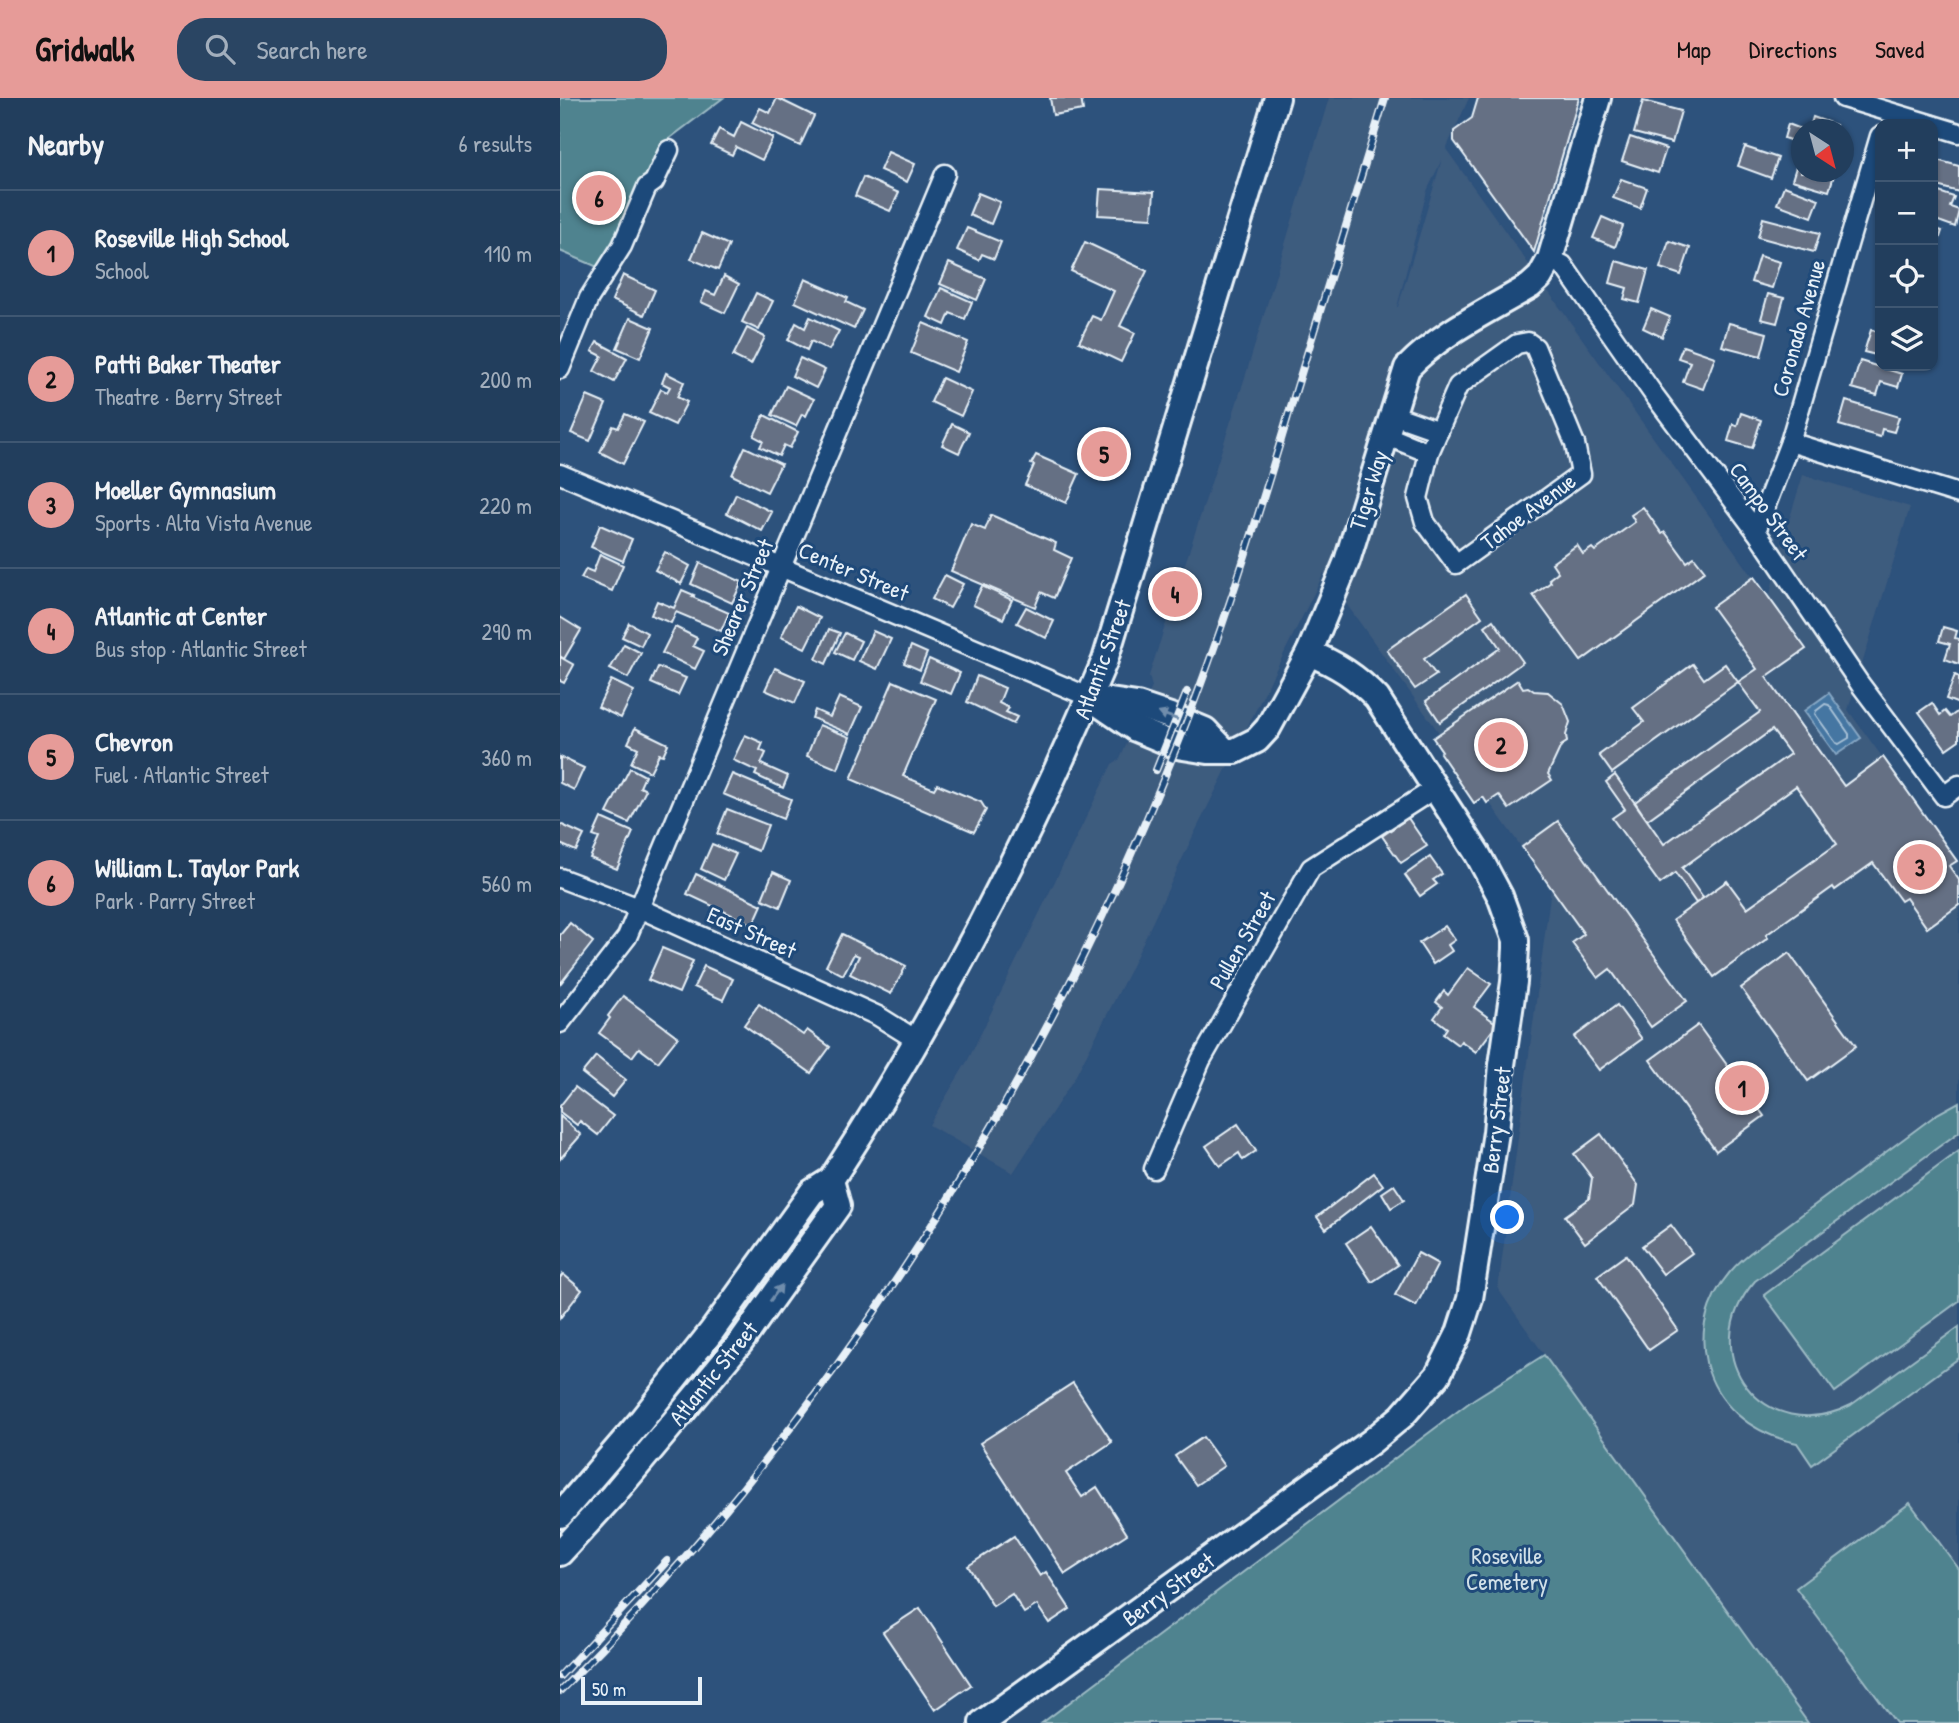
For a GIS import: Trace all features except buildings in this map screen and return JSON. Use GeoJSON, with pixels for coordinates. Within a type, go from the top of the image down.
{"type":"FeatureCollection","features":[{"type":"Feature","properties":{"kind":"main road","name":"Atlantic Street"},"geometry":{"type":"LineString","coordinates":[[560,1515],[640,1422],[712,1331],[811,1192],[831,1180],[918,1041],[1005,880],[1105,660],[1277,98]]}},
{"type":"Feature","properties":{"kind":"main road"},"geometry":{"type":"LineString","coordinates":[[1550,259],[1598,98]]}},
{"type":"Feature","properties":{"kind":"main road","name":"Tiger Way"},"geometry":{"type":"LineString","coordinates":[[1089,698],[1136,729],[1177,746],[1225,751],[1246,748],[1257,740],[1268,728],[1309,653],[1347,561],[1407,368],[1449,334],[1530,286],[1540,277],[1550,259]]}},
{"type":"Feature","properties":{"kind":"main road","name":"Berry Street"},"geometry":{"type":"LineString","coordinates":[[982,1723],[1372,1441],[1402,1416],[1438,1375],[1459,1333],[1472,1286],[1496,1132],[1514,982],[1516,940],[1494,885],[1477,853],[1377,698],[1359,679],[1337,664],[1309,653]]}},
{"type":"Feature","properties":{"kind":"main road","name":"Atlantic Street"},"geometry":{"type":"LineString","coordinates":[[560,1553],[740,1343],[838,1206],[831,1180]]}},
{"type":"Feature","properties":{"kind":"main road"},"geometry":{"type":"LineString","coordinates":[[597,1512],[605,1485],[709,1360],[715,1347],[712,1331]]}},
{"type":"Feature","properties":{"kind":"street"},"geometry":{"type":"LineString","coordinates":[[1843,98],[1913,119]]}},
{"type":"Feature","properties":{"kind":"street"},"geometry":{"type":"LineString","coordinates":[[1938,127],[1959,133]]}},
{"type":"Feature","properties":{"kind":"street"},"geometry":{"type":"LineString","coordinates":[[560,369],[589,298],[622,246],[647,187],[654,182],[668,150]]}},
{"type":"Feature","properties":{"kind":"street","name":"Coronado Avenue"},"geometry":{"type":"LineString","coordinates":[[1756,531],[1790,442],[1875,153]]}},
{"type":"Feature","properties":{"kind":"street","name":"Shearer Street"},"geometry":{"type":"LineString","coordinates":[[560,1023],[627,937],[945,174]]}},
{"type":"Feature","properties":{"kind":"street","name":"Campo Street"},"geometry":{"type":"LineString","coordinates":[[1550,259],[1563,265],[1654,395],[1756,531],[1860,684],[1944,796],[1959,785]]}},
{"type":"Feature","properties":{"kind":"street","name":"Tahoe Avenue"},"geometry":{"type":"LineString","coordinates":[[1528,342],[1535,347],[1575,444],[1581,474],[1456,565],[1425,522],[1418,498],[1429,453],[1458,386],[1517,344],[1528,342]]}},
{"type":"Feature","properties":{"kind":"street"},"geometry":{"type":"LineString","coordinates":[[1388,425],[1439,431]]}},
{"type":"Feature","properties":{"kind":"street"},"geometry":{"type":"LineString","coordinates":[[1388,425],[1429,453]]}},
{"type":"Feature","properties":{"kind":"street"},"geometry":{"type":"LineString","coordinates":[[1790,442],[1959,494]]}},
{"type":"Feature","properties":{"kind":"street","name":"Center Street"},"geometry":{"type":"LineString","coordinates":[[560,474],[1089,698]]}},
{"type":"Feature","properties":{"kind":"street","name":"Pullen Street"},"geometry":{"type":"LineString","coordinates":[[1154,1169],[1201,1060],[1311,868],[1434,789]]}},
{"type":"Feature","properties":{"kind":"street","name":"East Street"},"geometry":{"type":"LineString","coordinates":[[560,878],[639,908],[878,1016],[918,1041]]}},
{"type":"Feature","properties":{"kind":"shaded area"},"geometry":{"type":"Polygon","coordinates":[[[1329,98],[1469,98],[1446,149],[1769,599],[1782,543],[1803,475],[1910,507],[1848,710],[1959,863],[1959,1723],[1803,1723],[1498,1289],[1551,888],[1324,573],[1075,1077],[1013,1173],[929,1125],[968,1060],[1112,764],[1120,759],[1152,687],[1149,676],[1247,371],[1329,98]],[[1442,159],[1427,191],[1398,307],[1442,159]]]}},
{"type":"Feature","properties":{"kind":"green space"},"geometry":{"type":"Polygon","coordinates":[[[560,98],[723,98],[661,145],[607,271],[560,251],[560,98]]]}},
{"type":"Feature","properties":{"kind":"green space"},"geometry":{"type":"Polygon","coordinates":[[[1959,1102],[1959,1132],[1755,1281],[1737,1309],[1731,1337],[1735,1364],[1747,1387],[1766,1404],[1791,1414],[1820,1415],[1851,1405],[1959,1327],[1959,1358],[1812,1465],[1797,1443],[1763,1432],[1737,1414],[1718,1391],[1706,1364],[1704,1336],[1710,1306],[1725,1278],[1750,1253],[1937,1114],[1959,1102]]]}},
{"type":"Feature","properties":{"kind":"green space"},"geometry":{"type":"Polygon","coordinates":[[[1959,1151],[1959,1301],[1835,1392],[1764,1295],[1959,1151]]]}},
{"type":"Feature","properties":{"kind":"green space","name":"Roseville Cemetery"},"geometry":{"type":"Polygon","coordinates":[[[1544,1355],[1808,1723],[1042,1723],[1474,1399],[1544,1355]]]}},
{"type":"Feature","properties":{"kind":"green space"},"geometry":{"type":"Polygon","coordinates":[[[1910,1503],[1959,1569],[1959,1723],[1896,1723],[1796,1588],[1910,1503]]]}},
{"type":"Feature","properties":{"kind":"water"},"geometry":{"type":"Polygon","coordinates":[[[1829,693],[1861,738],[1836,755],[1804,711],[1829,693]]]}},
{"type":"Feature","properties":{"kind":"railway"},"geometry":{"type":"LineString","coordinates":[[560,1691],[658,1588],[750,1479],[837,1366],[918,1247],[992,1125],[1061,1000],[1123,872],[1210,660],[1264,496],[1385,98]]}},
{"type":"Feature","properties":{"kind":"railway"},"geometry":{"type":"LineString","coordinates":[[1156,770],[1187,692]]}},
{"type":"Feature","properties":{"kind":"railway"},"geometry":{"type":"LineString","coordinates":[[560,1676],[667,1561]]}},
{"type":"Feature","properties":{"kind":"place","name":"William L. Taylor Park"},"geometry":{"type":"Point","coordinates":[599,198]}},
{"type":"Feature","properties":{"kind":"place","name":"Chevron"},"geometry":{"type":"Point","coordinates":[1104,454]}},
{"type":"Feature","properties":{"kind":"place","name":"Atlantic at Center"},"geometry":{"type":"Point","coordinates":[1175,594]}},
{"type":"Feature","properties":{"kind":"place","name":"Patti Baker Theater"},"geometry":{"type":"Point","coordinates":[1501,745]}},
{"type":"Feature","properties":{"kind":"place","name":"Moeller Gymnasium"},"geometry":{"type":"Point","coordinates":[1920,867]}},
{"type":"Feature","properties":{"kind":"place","name":"Roseville High School"},"geometry":{"type":"Point","coordinates":[1742,1088]}}]}
